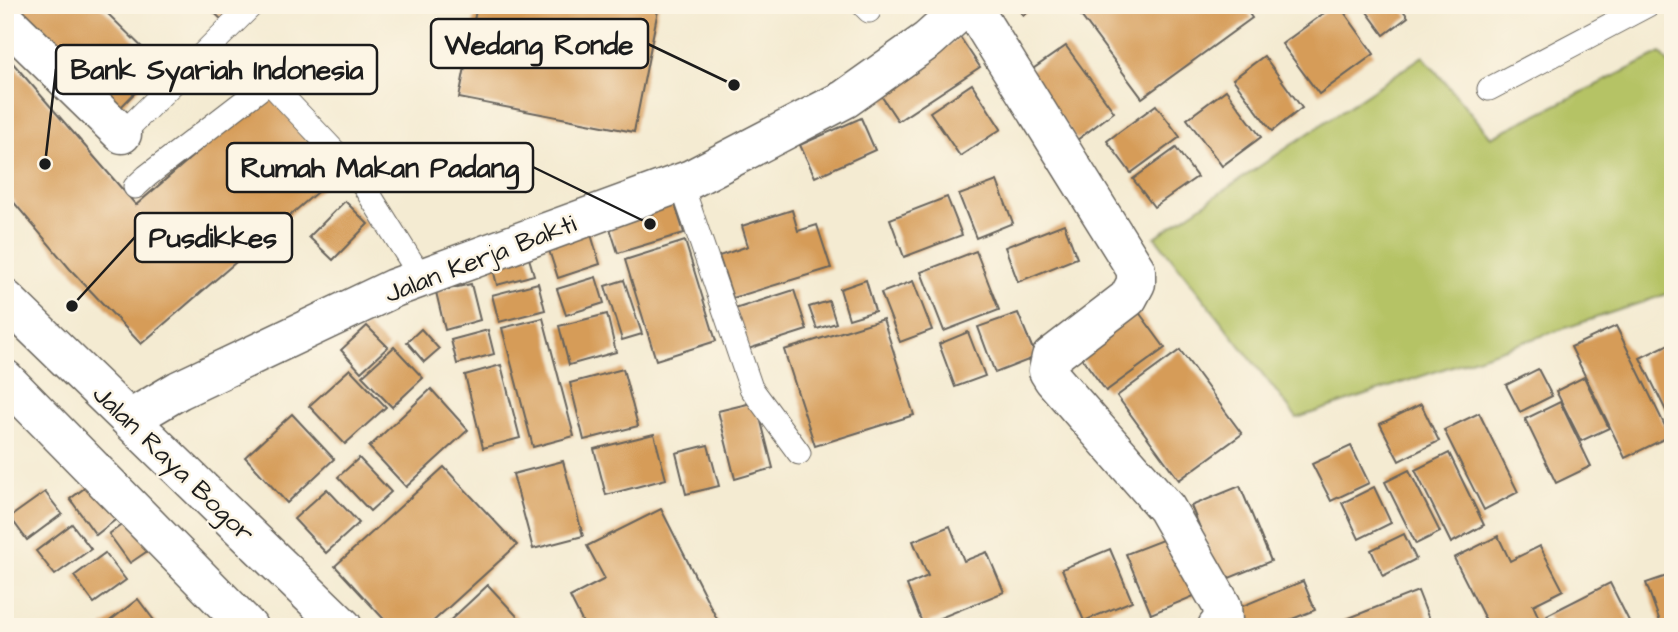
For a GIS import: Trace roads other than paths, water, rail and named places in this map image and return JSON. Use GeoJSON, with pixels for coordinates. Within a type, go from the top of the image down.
{"type":"FeatureCollection","features":[{"type":"Feature","properties":{"kind":"main road"},"geometry":{"type":"LineString","coordinates":[[969,5],[1136,270],[1136,283],[1128,298],[1051,357],[1048,371],[1166,508],[1222,607],[1223,621],[1217,627]]}},
{"type":"Feature","properties":{"kind":"main road","name":"Jalan Kerja Bakti"},"geometry":{"type":"LineString","coordinates":[[85,460],[131,419],[179,390],[394,288],[681,183],[845,99],[928,40],[969,5]]}},
{"type":"Feature","properties":{"kind":"main road"},"geometry":{"type":"LineString","coordinates":[[5,20],[122,134]]}},
{"type":"Feature","properties":{"kind":"main road","name":"Jalan Raya Bogor"},"geometry":{"type":"LineString","coordinates":[[5,299],[343,627]]}},
{"type":"Feature","properties":{"kind":"main road"},"geometry":{"type":"LineString","coordinates":[[5,379],[248,627]]}},
{"type":"Feature","properties":{"kind":"lane"},"geometry":{"type":"LineString","coordinates":[[122,134],[252,5]]}},
{"type":"Feature","properties":{"kind":"lane"},"geometry":{"type":"LineString","coordinates":[[1489,89],[1648,5]]}},
{"type":"Feature","properties":{"kind":"lane"},"geometry":{"type":"LineString","coordinates":[[135,187],[269,82],[357,175],[422,277]]}},
{"type":"Feature","properties":{"kind":"lane"},"geometry":{"type":"LineString","coordinates":[[681,183],[751,388],[799,453]]}},
{"type":"Feature","properties":{"kind":"place","name":"Wedang Ronde"},"geometry":{"type":"Point","coordinates":[734,85]}},
{"type":"Feature","properties":{"kind":"place","name":"Bank Syariah Indonesia"},"geometry":{"type":"Point","coordinates":[45,164]}},
{"type":"Feature","properties":{"kind":"place","name":"Rumah Makan Padang"},"geometry":{"type":"Point","coordinates":[650,224]}},
{"type":"Feature","properties":{"kind":"place","name":"Pusdikkes"},"geometry":{"type":"Point","coordinates":[72,306]}}]}
